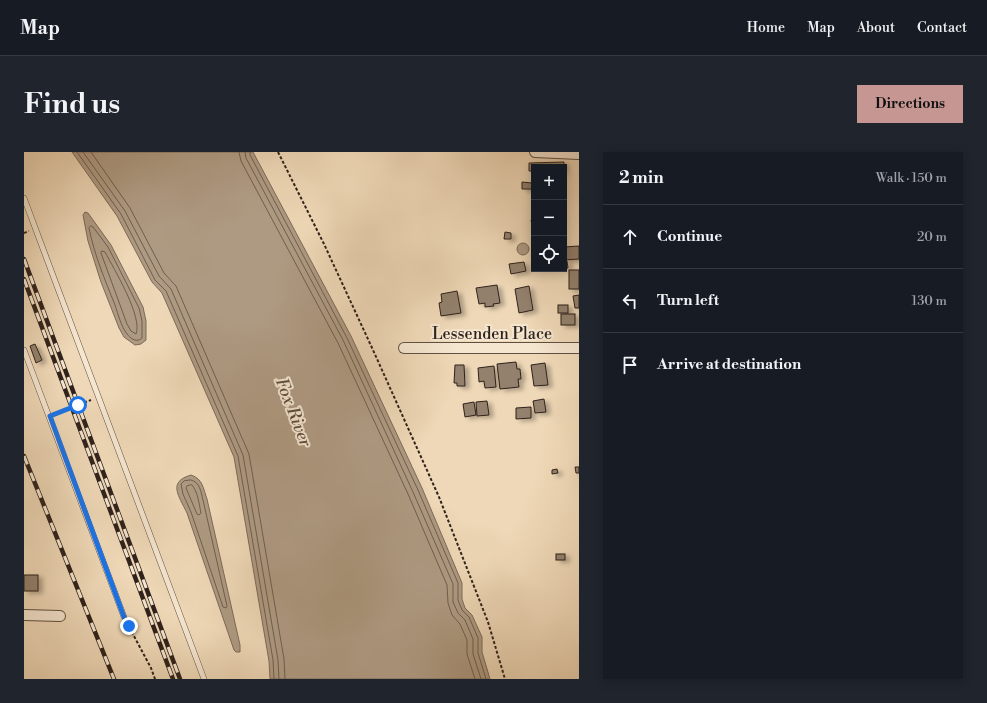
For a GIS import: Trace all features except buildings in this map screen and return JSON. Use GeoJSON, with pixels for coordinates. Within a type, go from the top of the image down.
{"type":"FeatureCollection","features":[{"type":"Feature","properties":{"kind":"street"},"geometry":{"type":"LineString","coordinates":[[535,152],[579,154]]}},
{"type":"Feature","properties":{"kind":"street","name":"Lessenden Place"},"geometry":{"type":"LineString","coordinates":[[404,348],[579,348]]}},
{"type":"Feature","properties":{"kind":"street"},"geometry":{"type":"LineString","coordinates":[[24,615],[60,616]]}},
{"type":"Feature","properties":{"kind":"lane"},"geometry":{"type":"LineString","coordinates":[[24,198],[204,679]]}},
{"type":"Feature","properties":{"kind":"lane"},"geometry":{"type":"LineString","coordinates":[[24,350],[124,617]]}},
{"type":"Feature","properties":{"kind":"path"},"geometry":{"type":"LineString","coordinates":[[278,152],[324,244],[439,497],[488,622],[505,679]]}},
{"type":"Feature","properties":{"kind":"path"},"geometry":{"type":"LineString","coordinates":[[50,416],[67,407],[98,397]]}},
{"type":"Feature","properties":{"kind":"path"},"geometry":{"type":"LineString","coordinates":[[124,617],[151,668],[155,679]]}},
{"type":"Feature","properties":{"kind":"water","name":"Fox River"},"geometry":{"type":"Polygon","coordinates":[[[72,152],[253,152],[351,336],[422,488],[462,583],[462,599],[465,608],[472,615],[482,637],[482,652],[490,679],[270,679],[269,661],[234,457],[162,293],[152,282],[117,216],[72,152]]]}},
{"type":"Feature","properties":{"kind":"water"},"geometry":{"type":"Polygon","coordinates":[[[85,212],[88,213],[111,245],[143,307],[146,321],[146,340],[141,344],[135,345],[124,337],[119,328],[101,282],[88,241],[83,215],[85,212]]]}},
{"type":"Feature","properties":{"kind":"water"},"geometry":{"type":"Polygon","coordinates":[[[521,243],[525,243],[529,249],[525,255],[521,255],[517,251],[517,247],[521,243]]]}},
{"type":"Feature","properties":{"kind":"water"},"geometry":{"type":"Polygon","coordinates":[[[191,475],[200,481],[207,499],[240,645],[240,652],[236,652],[234,650],[187,513],[178,495],[177,486],[179,482],[191,475]]]}},
{"type":"Feature","properties":{"kind":"railway"},"geometry":{"type":"LineString","coordinates":[[24,259],[180,679]]}},
{"type":"Feature","properties":{"kind":"railway"},"geometry":{"type":"LineString","coordinates":[[24,279],[173,679]]}},
{"type":"Feature","properties":{"kind":"railway"},"geometry":{"type":"LineString","coordinates":[[24,456],[114,679]]}},
{"type":"Feature","properties":{"kind":"route"},"geometry":{"type":"LineString","coordinates":[[78,405],[50,416],[124,617],[129,626]]}}]}
